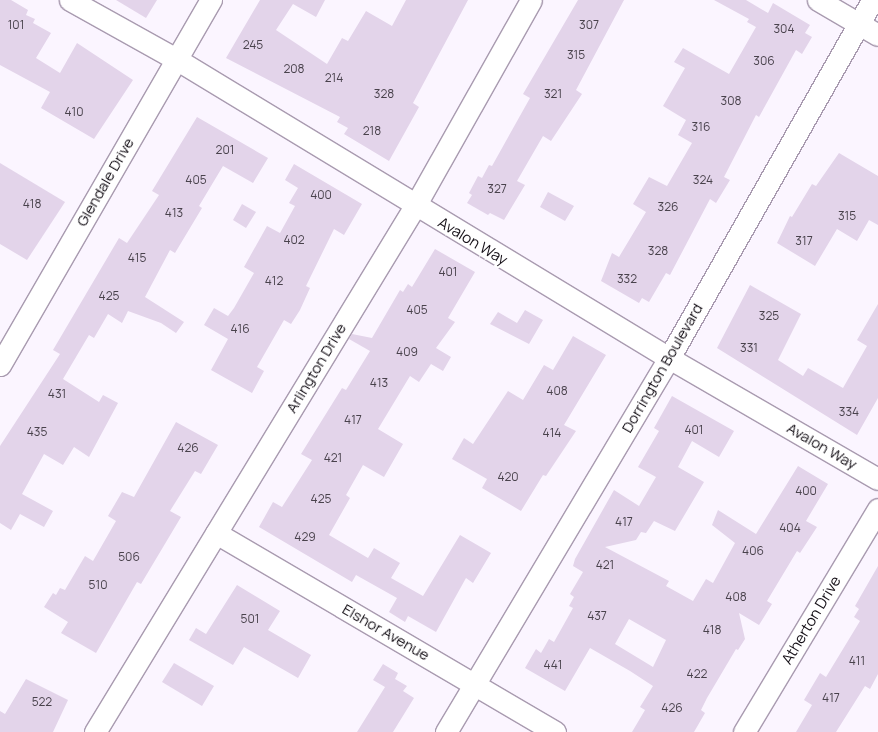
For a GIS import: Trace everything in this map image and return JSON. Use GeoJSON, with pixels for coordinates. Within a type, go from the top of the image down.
{"type":"FeatureCollection","features":[{"type":"Feature","properties":{"kind":"street","name":"Avalon Way"},"geometry":{"type":"LineString","coordinates":[[70,0],[176,59],[414,206],[669,358],[878,479]]}},
{"type":"Feature","properties":{"kind":"street","name":"Glendale Drive"},"geometry":{"type":"LineString","coordinates":[[0,365],[212,0]]}},
{"type":"Feature","properties":{"kind":"street","name":"Arlington Drive"},"geometry":{"type":"LineString","coordinates":[[95,732],[414,206],[531,0]]}},
{"type":"Feature","properties":{"kind":"street"},"geometry":{"type":"LineString","coordinates":[[818,0],[878,35]]}},
{"type":"Feature","properties":{"kind":"street","name":"Dorrington Boulevard"},"geometry":{"type":"LineString","coordinates":[[446,732],[669,358],[872,0]]}},
{"type":"Feature","properties":{"kind":"street","name":"Atherton Drive"},"geometry":{"type":"LineString","coordinates":[[744,732],[878,509]]}},
{"type":"Feature","properties":{"kind":"street","name":"Elshor Avenue"},"geometry":{"type":"LineString","coordinates":[[216,533],[555,732]]}},
{"type":"Feature","properties":{"kind":"building"},"geometry":{"type":"Polygon","coordinates":[[[0,0],[11,0],[28,10],[26,15],[35,19],[33,23],[51,33],[36,58],[60,73],[77,43],[133,80],[94,139],[41,108],[50,92],[0,65],[0,0]]]}},
{"type":"Feature","properties":{"kind":"building"},"geometry":{"type":"Polygon","coordinates":[[[116,0],[157,0],[146,18],[116,0]]]}},
{"type":"Feature","properties":{"kind":"building"},"geometry":{"type":"Polygon","coordinates":[[[260,0],[325,0],[316,17],[293,4],[276,30],[327,64],[342,38],[348,41],[366,11],[392,26],[406,0],[468,0],[413,103],[419,107],[389,161],[344,134],[348,128],[337,122],[340,117],[226,58],[260,0]]]}},
{"type":"Feature","properties":{"kind":"building"},"geometry":{"type":"Polygon","coordinates":[[[578,0],[624,0],[576,90],[582,94],[551,141],[543,136],[517,181],[525,185],[504,220],[490,213],[488,215],[467,203],[472,195],[469,193],[478,176],[482,178],[489,165],[492,166],[530,98],[523,94],[578,0]]]}},
{"type":"Feature","properties":{"kind":"building"},"geometry":{"type":"Polygon","coordinates":[[[714,0],[746,0],[768,13],[773,3],[810,25],[805,33],[812,37],[802,54],[796,50],[759,117],[756,115],[724,177],[730,180],[716,203],[710,199],[670,275],[666,273],[649,302],[642,298],[639,303],[601,281],[612,253],[619,257],[646,212],[633,204],[649,177],[667,186],[692,143],[678,135],[686,120],[663,106],[685,68],[674,62],[683,48],[729,74],[756,27],[747,22],[749,19],[714,0]]]}},
{"type":"Feature","properties":{"kind":"building"},"geometry":{"type":"Polygon","coordinates":[[[197,117],[268,158],[253,183],[223,166],[199,206],[202,208],[175,253],[170,250],[145,297],[184,322],[176,333],[161,323],[128,311],[122,323],[108,314],[94,338],[89,335],[63,379],[99,402],[103,395],[118,403],[89,457],[74,447],[63,465],[44,454],[22,494],[53,511],[44,527],[20,514],[11,530],[0,523],[0,446],[60,354],[53,350],[119,238],[127,243],[159,195],[152,191],[197,117]]]}},
{"type":"Feature","properties":{"kind":"building"},"geometry":{"type":"Polygon","coordinates":[[[839,153],[878,176],[878,225],[869,220],[857,241],[837,229],[815,266],[777,243],[790,216],[792,217],[812,184],[816,186],[839,153]]]}},
{"type":"Feature","properties":{"kind":"building"},"geometry":{"type":"Polygon","coordinates":[[[0,163],[65,202],[27,260],[0,244],[0,163]]]}},
{"type":"Feature","properties":{"kind":"building"},"geometry":{"type":"Polygon","coordinates":[[[294,164],[362,204],[344,235],[334,229],[306,286],[310,288],[300,310],[291,324],[284,320],[257,367],[264,371],[252,393],[211,370],[228,339],[204,325],[214,308],[228,316],[234,308],[254,273],[244,267],[267,226],[280,233],[295,206],[289,203],[298,188],[285,180],[294,164]]]}},
{"type":"Feature","properties":{"kind":"building"},"geometry":{"type":"Polygon","coordinates":[[[548,192],[574,206],[565,221],[540,207],[548,192]]]}},
{"type":"Feature","properties":{"kind":"building"},"geometry":{"type":"Polygon","coordinates":[[[242,204],[256,212],[246,228],[233,220],[242,204]]]}},
{"type":"Feature","properties":{"kind":"building"},"geometry":{"type":"Polygon","coordinates":[[[435,249],[475,272],[448,318],[455,322],[436,348],[451,357],[443,371],[431,364],[419,382],[410,376],[378,429],[403,444],[384,477],[363,465],[346,495],[350,498],[329,535],[368,558],[374,548],[400,563],[391,578],[423,596],[460,535],[491,553],[473,583],[466,578],[436,632],[408,616],[405,622],[389,612],[397,598],[356,575],[352,582],[259,527],[273,502],[282,507],[312,460],[301,454],[342,388],[346,390],[370,351],[349,339],[352,334],[372,338],[400,290],[403,292],[408,284],[412,287],[435,249]]]}},
{"type":"Feature","properties":{"kind":"building"},"geometry":{"type":"Polygon","coordinates":[[[750,285],[801,314],[778,360],[803,376],[808,368],[843,388],[867,346],[857,340],[878,304],[878,398],[857,435],[717,348],[750,285]]]}},
{"type":"Feature","properties":{"kind":"building"},"geometry":{"type":"Polygon","coordinates":[[[525,310],[543,320],[529,344],[490,324],[498,312],[517,323],[525,310]]]}},
{"type":"Feature","properties":{"kind":"building"},"geometry":{"type":"Polygon","coordinates":[[[573,336],[606,355],[564,425],[576,431],[546,476],[543,475],[521,511],[482,488],[487,479],[452,459],[464,438],[473,444],[508,391],[523,400],[544,365],[553,370],[573,336]]]}},
{"type":"Feature","properties":{"kind":"building"},"geometry":{"type":"Polygon","coordinates":[[[672,396],[734,431],[719,457],[692,441],[678,467],[704,482],[675,531],[654,521],[646,533],[641,532],[636,540],[605,547],[669,581],[666,586],[693,601],[706,579],[713,583],[735,543],[712,525],[718,510],[756,534],[798,466],[828,484],[806,521],[817,527],[800,553],[797,551],[767,601],[772,604],[759,625],[739,613],[745,639],[738,650],[736,649],[707,698],[701,710],[705,713],[694,732],[632,732],[645,710],[640,707],[653,686],[590,648],[565,691],[525,668],[536,649],[541,653],[549,639],[554,642],[573,608],[569,606],[574,597],[570,594],[583,572],[573,566],[575,559],[614,490],[639,506],[656,477],[638,467],[659,431],[654,428],[672,396]],[[629,619],[615,644],[653,667],[666,640],[629,619]]]}},
{"type":"Feature","properties":{"kind":"building"},"geometry":{"type":"Polygon","coordinates":[[[176,422],[218,445],[201,474],[195,471],[170,511],[181,517],[141,584],[137,582],[96,653],[61,633],[68,622],[44,607],[53,593],[56,595],[60,588],[65,590],[85,556],[93,561],[116,521],[108,516],[122,492],[134,497],[176,422]]]}},
{"type":"Feature","properties":{"kind":"building"},"geometry":{"type":"Polygon","coordinates":[[[878,566],[878,674],[870,689],[865,686],[836,732],[796,732],[812,705],[804,700],[820,673],[826,677],[860,621],[854,617],[859,609],[855,606],[878,566]]]}},
{"type":"Feature","properties":{"kind":"building"},"geometry":{"type":"Polygon","coordinates":[[[237,585],[280,611],[268,630],[311,655],[298,678],[244,647],[233,665],[189,640],[196,628],[206,634],[237,585]]]}},
{"type":"Feature","properties":{"kind":"building"},"geometry":{"type":"Polygon","coordinates":[[[174,663],[214,686],[202,706],[162,682],[174,663]]]}},
{"type":"Feature","properties":{"kind":"building"},"geometry":{"type":"Polygon","coordinates":[[[383,664],[398,673],[395,679],[407,686],[403,691],[414,698],[393,732],[357,732],[385,687],[373,680],[383,664]]]}},
{"type":"Feature","properties":{"kind":"building"},"geometry":{"type":"Polygon","coordinates":[[[26,679],[68,700],[53,732],[0,732],[0,711],[5,714],[26,679]]]}}]}
